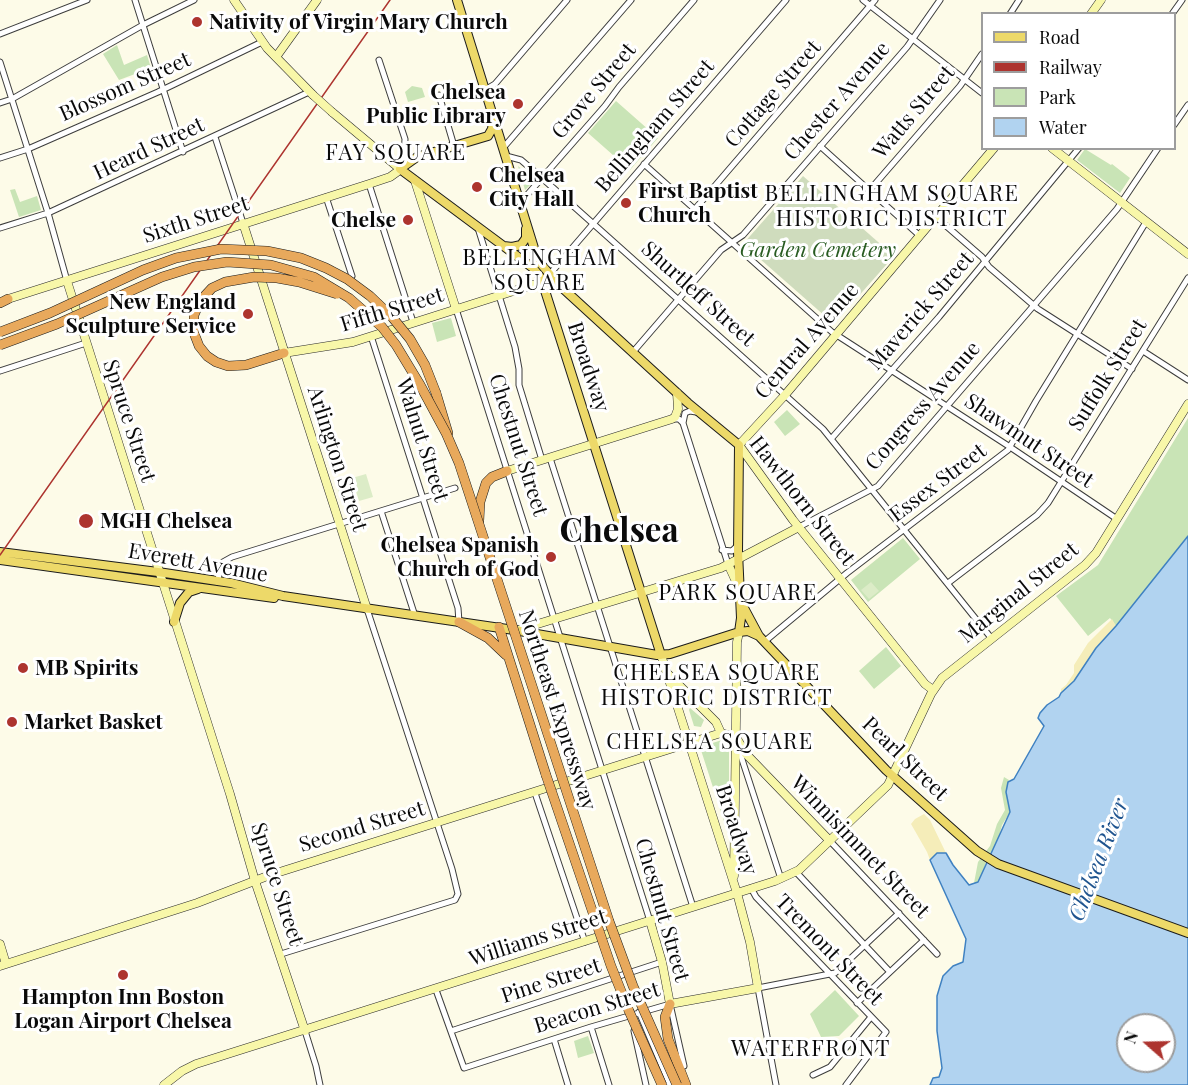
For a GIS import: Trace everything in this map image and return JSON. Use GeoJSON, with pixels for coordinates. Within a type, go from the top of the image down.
{"type":"FeatureCollection","features":[{"type":"Feature","properties":{"kind":"highway","name":"Northeast Expressway"},"geometry":{"type":"LineString","coordinates":[[0,332],[50,313],[154,265],[198,252],[221,249],[261,250],[290,255],[315,263],[346,279],[370,296],[392,317],[413,345],[432,382],[601,899],[633,986],[676,1085]]}},
{"type":"Feature","properties":{"kind":"highway","name":"Northeast Expressway"},"geometry":{"type":"LineString","coordinates":[[0,345],[57,324],[162,277],[216,263],[249,262],[282,267],[314,278],[349,298],[375,320],[396,345],[436,412],[451,443],[609,921],[636,993],[676,1085]]}},
{"type":"Feature","properties":{"kind":"highway"},"geometry":{"type":"LineString","coordinates":[[285,353],[242,366],[226,365],[207,356],[199,346],[194,333],[194,315],[200,301],[212,288],[230,281],[254,277],[283,279],[349,298]]}},
{"type":"Feature","properties":{"kind":"highway"},"geometry":{"type":"LineString","coordinates":[[482,535],[479,514],[485,486],[492,477],[507,471]]}},
{"type":"Feature","properties":{"kind":"highway"},"geometry":{"type":"LineString","coordinates":[[459,622],[498,646],[512,668]]}},
{"type":"Feature","properties":{"kind":"highway"},"geometry":{"type":"LineString","coordinates":[[499,627],[546,775],[611,966],[662,1085]]}},
{"type":"Feature","properties":{"kind":"highway"},"geometry":{"type":"LineString","coordinates":[[670,1004],[665,1014],[666,1032],[669,1046],[682,1069],[686,1085]]}},
{"type":"Feature","properties":{"kind":"main road","name":"Broadway"},"geometry":{"type":"LineString","coordinates":[[457,0],[526,223],[546,278],[594,444],[661,655]]}},
{"type":"Feature","properties":{"kind":"main road"},"geometry":{"type":"LineString","coordinates":[[493,116],[492,129],[488,136],[413,159],[400,169],[546,278]]}},
{"type":"Feature","properties":{"kind":"main road"},"geometry":{"type":"LineString","coordinates":[[488,136],[499,143],[504,152]]}},
{"type":"Feature","properties":{"kind":"main road"},"geometry":{"type":"LineString","coordinates":[[501,245],[512,247],[521,245],[526,238],[526,223]]}},
{"type":"Feature","properties":{"kind":"main road","name":"Hawthorn Street"},"geometry":{"type":"LineString","coordinates":[[546,278],[739,445]]}},
{"type":"Feature","properties":{"kind":"main road"},"geometry":{"type":"LineString","coordinates":[[739,445],[738,560],[741,618],[739,632]]}},
{"type":"Feature","properties":{"kind":"main road","name":"Everett Avenue"},"geometry":{"type":"LineString","coordinates":[[0,552],[158,572],[216,585],[499,627],[661,655]]}},
{"type":"Feature","properties":{"kind":"main road","name":"Everett Avenue"},"geometry":{"type":"LineString","coordinates":[[0,560],[202,588],[216,585]]}},
{"type":"Feature","properties":{"kind":"main road"},"geometry":{"type":"LineString","coordinates":[[174,622],[180,603],[185,596],[189,592],[202,588]]}},
{"type":"Feature","properties":{"kind":"main road","name":"Pearl Street"},"geometry":{"type":"LineString","coordinates":[[740,593],[747,617],[762,639],[893,777],[975,850],[995,862],[1188,933]]}},
{"type":"Feature","properties":{"kind":"main road"},"geometry":{"type":"LineString","coordinates":[[661,655],[739,632],[748,631],[762,639]]}},
{"type":"Feature","properties":{"kind":"street"},"geometry":{"type":"LineString","coordinates":[[0,34],[87,0]]}},
{"type":"Feature","properties":{"kind":"street"},"geometry":{"type":"LineString","coordinates":[[135,0],[183,152]]}},
{"type":"Feature","properties":{"kind":"street"},"geometry":{"type":"LineString","coordinates":[[0,103],[12,99],[143,25],[194,0]]}},
{"type":"Feature","properties":{"kind":"street"},"geometry":{"type":"LineString","coordinates":[[234,0],[262,42],[311,93],[400,169],[404,156],[405,139],[380,60]]}},
{"type":"Feature","properties":{"kind":"street"},"geometry":{"type":"LineString","coordinates":[[276,57],[317,0]]}},
{"type":"Feature","properties":{"kind":"street"},"geometry":{"type":"LineString","coordinates":[[485,90],[495,84],[567,0]]}},
{"type":"Feature","properties":{"kind":"street"},"geometry":{"type":"LineString","coordinates":[[504,152],[631,0]]}},
{"type":"Feature","properties":{"kind":"street","name":"Grove Street"},"geometry":{"type":"LineString","coordinates":[[520,202],[694,0]]}},
{"type":"Feature","properties":{"kind":"street","name":"Bellingham Street"},"geometry":{"type":"LineString","coordinates":[[546,278],[786,0]]}},
{"type":"Feature","properties":{"kind":"street"},"geometry":{"type":"LineString","coordinates":[[863,0],[981,92]]}},
{"type":"Feature","properties":{"kind":"street","name":"Cottage Street"},"geometry":{"type":"LineString","coordinates":[[695,209],[875,0]]}},
{"type":"Feature","properties":{"kind":"street","name":"Chester Avenue"},"geometry":{"type":"LineString","coordinates":[[633,352],[721,250],[743,235],[913,39],[940,0]]}},
{"type":"Feature","properties":{"kind":"street","name":"Blossom Street"},"geometry":{"type":"LineString","coordinates":[[0,158],[28,149],[164,89],[262,42]]}},
{"type":"Feature","properties":{"kind":"street","name":"Watts Street"},"geometry":{"type":"LineString","coordinates":[[869,191],[965,80],[981,56]]}},
{"type":"Feature","properties":{"kind":"street","name":"Spruce Street"},"geometry":{"type":"LineString","coordinates":[[0,62],[255,881],[305,1031]]}},
{"type":"Feature","properties":{"kind":"street","name":"Heard Street"},"geometry":{"type":"LineString","coordinates":[[0,228],[48,213],[311,93]]}},
{"type":"Feature","properties":{"kind":"street"},"geometry":{"type":"LineString","coordinates":[[439,94],[454,146]]}},
{"type":"Feature","properties":{"kind":"street"},"geometry":{"type":"LineString","coordinates":[[1176,121],[1188,105]]}},
{"type":"Feature","properties":{"kind":"street","name":"Arlington Street"},"geometry":{"type":"LineString","coordinates":[[215,137],[458,894],[455,900],[281,954]]}},
{"type":"Feature","properties":{"kind":"street"},"geometry":{"type":"LineString","coordinates":[[820,146],[920,236]]}},
{"type":"Feature","properties":{"kind":"street","name":"Central Avenue"},"geometry":{"type":"LineString","coordinates":[[739,445],[786,395],[992,150]]}},
{"type":"Feature","properties":{"kind":"street"},"geometry":{"type":"LineString","coordinates":[[1055,150],[1188,254]]}},
{"type":"Feature","properties":{"kind":"street","name":"Maverick Street"},"geometry":{"type":"LineString","coordinates":[[831,438],[986,262],[1078,150]]}},
{"type":"Feature","properties":{"kind":"street","name":"Congress Avenue"},"geometry":{"type":"LineString","coordinates":[[518,630],[738,560],[878,486],[1122,203],[1157,150]]}},
{"type":"Feature","properties":{"kind":"street","name":"Shurtleff Street"},"geometry":{"type":"LineString","coordinates":[[504,152],[521,160],[594,222],[831,438],[992,639]]}},
{"type":"Feature","properties":{"kind":"street","name":"Shawmut Street"},"geometry":{"type":"LineString","coordinates":[[644,164],[837,334],[1117,519]]}},
{"type":"Feature","properties":{"kind":"street","name":"Sixth Street"},"geometry":{"type":"LineString","coordinates":[[3,301],[369,184],[393,176],[400,169]]}},
{"type":"Feature","properties":{"kind":"street","name":"Chestnut Street"},"geometry":{"type":"LineString","coordinates":[[416,181],[650,921],[662,962],[670,1004]]}},
{"type":"Feature","properties":{"kind":"street"},"geometry":{"type":"LineString","coordinates":[[369,184],[413,322]]}},
{"type":"Feature","properties":{"kind":"street"},"geometry":{"type":"LineString","coordinates":[[327,197],[352,276]]}},
{"type":"Feature","properties":{"kind":"street"},"geometry":{"type":"LineString","coordinates":[[936,217],[982,256],[988,267],[1034,305],[1132,369]]}},
{"type":"Feature","properties":{"kind":"street","name":"Essex Street"},"geometry":{"type":"LineString","coordinates":[[762,639],[1010,447],[1146,222]]}},
{"type":"Feature","properties":{"kind":"street"},"geometry":{"type":"LineString","coordinates":[[477,228],[515,347],[519,385],[597,606],[693,907]]}},
{"type":"Feature","properties":{"kind":"street","name":"Fifth Street"},"geometry":{"type":"LineString","coordinates":[[285,353],[346,344],[546,278]]}},
{"type":"Feature","properties":{"kind":"street","name":"Suffolk Street"},"geometry":{"type":"LineString","coordinates":[[948,583],[1041,511],[1062,482],[1188,278]]}},
{"type":"Feature","properties":{"kind":"street","name":"Walnut Street"},"geometry":{"type":"LineString","coordinates":[[371,336],[458,608],[459,622]]}},
{"type":"Feature","properties":{"kind":"street"},"geometry":{"type":"LineString","coordinates":[[0,371],[86,343]]}},
{"type":"Feature","properties":{"kind":"street"},"geometry":{"type":"LineString","coordinates":[[1143,351],[1188,380]]}},
{"type":"Feature","properties":{"kind":"street"},"geometry":{"type":"LineString","coordinates":[[671,420],[678,409],[677,393]]}},
{"type":"Feature","properties":{"kind":"street","name":"Marginal Street"},"geometry":{"type":"LineString","coordinates":[[893,777],[933,690],[946,675],[1091,560],[1188,404]]}},
{"type":"Feature","properties":{"kind":"street"},"geometry":{"type":"LineString","coordinates":[[507,471],[671,420],[677,419],[682,423],[687,412],[701,414]]}},
{"type":"Feature","properties":{"kind":"street","name":"Pearl Street"},"geometry":{"type":"LineString","coordinates":[[682,423],[722,550],[740,593]]}},
{"type":"Feature","properties":{"kind":"street","name":"Hawthorn Street"},"geometry":{"type":"LineString","coordinates":[[739,445],[799,527],[925,684],[933,690]]}},
{"type":"Feature","properties":{"kind":"street"},"geometry":{"type":"LineString","coordinates":[[216,585],[220,567],[225,560],[455,488]]}},
{"type":"Feature","properties":{"kind":"street"},"geometry":{"type":"LineString","coordinates":[[381,511],[415,616]]}},
{"type":"Feature","properties":{"kind":"street"},"geometry":{"type":"LineString","coordinates":[[722,550],[732,551],[738,544]]}},
{"type":"Feature","properties":{"kind":"street"},"geometry":{"type":"LineString","coordinates":[[737,892],[734,844],[739,632]]}},
{"type":"Feature","properties":{"kind":"street","name":"Broadway"},"geometry":{"type":"LineString","coordinates":[[661,655],[737,892],[748,935],[777,1085]]}},
{"type":"Feature","properties":{"kind":"street"},"geometry":{"type":"LineString","coordinates":[[666,672],[716,722],[721,733],[736,737]]}},
{"type":"Feature","properties":{"kind":"street","name":"Second Street"},"geometry":{"type":"LineString","coordinates":[[3,965],[197,903],[270,875],[535,793],[644,755],[721,733]]}},
{"type":"Feature","properties":{"kind":"street"},"geometry":{"type":"LineString","coordinates":[[736,737],[744,771],[781,879]]}},
{"type":"Feature","properties":{"kind":"street","name":"Winnisimmet Street"},"geometry":{"type":"LineString","coordinates":[[736,737],[746,754],[937,954]]}},
{"type":"Feature","properties":{"kind":"street","name":"Williams Street"},"geometry":{"type":"LineString","coordinates":[[164,1085],[182,1071],[196,1064],[436,990],[781,879],[796,872],[878,796],[893,777]]}},
{"type":"Feature","properties":{"kind":"street"},"geometry":{"type":"LineString","coordinates":[[535,793],[585,942]]}},
{"type":"Feature","properties":{"kind":"street"},"geometry":{"type":"LineString","coordinates":[[722,847],[726,850],[732,849],[734,844]]}},
{"type":"Feature","properties":{"kind":"street"},"geometry":{"type":"LineString","coordinates":[[796,872],[890,972]]}},
{"type":"Feature","properties":{"kind":"street","name":"Tremont Street"},"geometry":{"type":"LineString","coordinates":[[751,888],[756,897],[886,1032],[846,1085]]}},
{"type":"Feature","properties":{"kind":"street"},"geometry":{"type":"LineString","coordinates":[[831,975],[898,913]]}},
{"type":"Feature","properties":{"kind":"street"},"geometry":{"type":"LineString","coordinates":[[857,1003],[924,940]]}},
{"type":"Feature","properties":{"kind":"street"},"geometry":{"type":"LineString","coordinates":[[0,945],[3,965]]}},
{"type":"Feature","properties":{"kind":"street","name":"Pine Street"},"geometry":{"type":"LineString","coordinates":[[451,1031],[662,962]]}},
{"type":"Feature","properties":{"kind":"street","name":"Beacon Street"},"geometry":{"type":"LineString","coordinates":[[451,1031],[464,1068],[630,1014],[670,1004],[831,975]]}},
{"type":"Feature","properties":{"kind":"street"},"geometry":{"type":"LineString","coordinates":[[436,990],[451,1031]]}},
{"type":"Feature","properties":{"kind":"street"},"geometry":{"type":"LineString","coordinates":[[639,1012],[670,1085]]}},
{"type":"Feature","properties":{"kind":"street"},"geometry":{"type":"LineString","coordinates":[[630,1014],[646,1085]]}},
{"type":"Feature","properties":{"kind":"street"},"geometry":{"type":"LineString","coordinates":[[813,1075],[830,1067],[871,1017]]}},
{"type":"Feature","properties":{"kind":"street"},"geometry":{"type":"LineString","coordinates":[[591,1027],[609,1085]]}},
{"type":"Feature","properties":{"kind":"street"},"geometry":{"type":"LineString","coordinates":[[305,1031],[320,1085]]}},
{"type":"Feature","properties":{"kind":"street"},"geometry":{"type":"LineString","coordinates":[[554,1039],[568,1085]]}},
{"type":"Feature","properties":{"kind":"green space"},"geometry":{"type":"Polygon","coordinates":[[[117,45],[124,65],[147,55],[151,68],[119,80],[103,54],[117,45]]]}},
{"type":"Feature","properties":{"kind":"green space"},"geometry":{"type":"Polygon","coordinates":[[[412,86],[422,88],[425,97],[408,102],[405,92],[412,86]]]}},
{"type":"Feature","properties":{"kind":"green space"},"geometry":{"type":"Polygon","coordinates":[[[616,101],[658,138],[630,170],[588,133],[616,101]]]}},
{"type":"Feature","properties":{"kind":"green space"},"geometry":{"type":"Polygon","coordinates":[[[1087,150],[1112,164],[1130,178],[1120,193],[1077,160],[1087,150]]]}},
{"type":"Feature","properties":{"kind":"green space"},"geometry":{"type":"Polygon","coordinates":[[[518,166],[535,180],[525,190],[518,166]]]}},
{"type":"Feature","properties":{"kind":"green space","name":"Garden Cemetery"},"geometry":{"type":"Polygon","coordinates":[[[803,176],[894,256],[834,324],[743,244],[803,176]]]}},
{"type":"Feature","properties":{"kind":"green space"},"geometry":{"type":"Polygon","coordinates":[[[15,189],[20,202],[37,196],[41,210],[19,217],[10,190],[15,189]]]}},
{"type":"Feature","properties":{"kind":"green space"},"geometry":{"type":"Polygon","coordinates":[[[451,318],[456,336],[437,342],[432,323],[451,318]]]}},
{"type":"Feature","properties":{"kind":"green space"},"geometry":{"type":"Polygon","coordinates":[[[787,410],[800,424],[785,436],[774,422],[787,410]]]}},
{"type":"Feature","properties":{"kind":"green space"},"geometry":{"type":"Polygon","coordinates":[[[1188,418],[1188,536],[1116,626],[1110,618],[1088,636],[1056,596],[1098,565],[1188,418]]]}},
{"type":"Feature","properties":{"kind":"green space"},"geometry":{"type":"Polygon","coordinates":[[[366,474],[373,497],[359,501],[352,478],[366,474]]]}},
{"type":"Feature","properties":{"kind":"green space"},"geometry":{"type":"Polygon","coordinates":[[[350,479],[357,502],[343,506],[336,483],[350,479]]]}},
{"type":"Feature","properties":{"kind":"green space"},"geometry":{"type":"Polygon","coordinates":[[[903,538],[920,559],[868,602],[851,580],[903,538]]]}},
{"type":"Feature","properties":{"kind":"green space"},"geometry":{"type":"Polygon","coordinates":[[[871,582],[879,591],[869,599],[861,590],[871,582]]]}},
{"type":"Feature","properties":{"kind":"green space"},"geometry":{"type":"Polygon","coordinates":[[[886,647],[901,666],[874,689],[859,671],[886,647]]]}},
{"type":"Feature","properties":{"kind":"green space"},"geometry":{"type":"Polygon","coordinates":[[[690,708],[704,720],[701,727],[694,726],[690,708]]]}},
{"type":"Feature","properties":{"kind":"green space"},"geometry":{"type":"Polygon","coordinates":[[[722,740],[729,747],[729,837],[700,747],[722,740]]]}},
{"type":"Feature","properties":{"kind":"green space"},"geometry":{"type":"Polygon","coordinates":[[[1004,777],[1009,780],[1006,792],[1010,812],[1002,825],[998,840],[987,859],[981,877],[978,882],[974,883],[978,862],[990,846],[997,824],[1005,810],[1001,788],[1004,777]]]}},
{"type":"Feature","properties":{"kind":"green space"},"geometry":{"type":"Polygon","coordinates":[[[835,990],[859,1016],[839,1036],[821,1037],[810,1014],[835,990]]]}},
{"type":"Feature","properties":{"kind":"green space"},"geometry":{"type":"Polygon","coordinates":[[[588,1036],[594,1053],[578,1058],[574,1041],[588,1036]]]}},
{"type":"Feature","properties":{"kind":"green space"},"geometry":{"type":"Polygon","coordinates":[[[857,1036],[868,1044],[858,1057],[848,1048],[857,1036]]]}},
{"type":"Feature","properties":{"kind":"sand"},"geometry":{"type":"Polygon","coordinates":[[[1112,619],[1116,626],[1096,648],[1074,681],[1061,693],[1061,689],[1074,673],[1074,665],[1088,643],[1112,619]]]}},
{"type":"Feature","properties":{"kind":"sand"},"geometry":{"type":"Polygon","coordinates":[[[924,814],[930,820],[946,853],[937,853],[930,860],[911,824],[924,814]]]}},
{"type":"Feature","properties":{"kind":"water","name":"Chelsea River"},"geometry":{"type":"Polygon","coordinates":[[[1188,536],[1188,1085],[930,1085],[933,1078],[939,1077],[942,1068],[937,1031],[937,996],[943,976],[953,966],[963,962],[966,939],[930,860],[937,853],[946,853],[969,885],[978,882],[1010,812],[1006,792],[1008,782],[1014,779],[1044,726],[1038,718],[1040,713],[1074,681],[1096,648],[1188,536]]]}},
{"type":"Feature","properties":{"kind":"railway"},"geometry":{"type":"LineString","coordinates":[[0,555],[390,0]]}},
{"type":"Feature","properties":{"kind":"place","name":"Nativity of Virgin Mary Church"},"geometry":{"type":"Point","coordinates":[197,22]}},
{"type":"Feature","properties":{"kind":"place","name":"Chelsea Public Library"},"geometry":{"type":"Point","coordinates":[518,104]}},
{"type":"Feature","properties":{"kind":"place","name":"Chelsea City Hall"},"geometry":{"type":"Point","coordinates":[477,187]}},
{"type":"Feature","properties":{"kind":"place","name":"First Baptist Church"},"geometry":{"type":"Point","coordinates":[626,203]}},
{"type":"Feature","properties":{"kind":"place","name":"Chelse"},"geometry":{"type":"Point","coordinates":[408,220]}},
{"type":"Feature","properties":{"kind":"place","name":"New England Sculpture Service"},"geometry":{"type":"Point","coordinates":[248,314]}},
{"type":"Feature","properties":{"kind":"place","name":"MGH Chelsea"},"geometry":{"type":"Point","coordinates":[86,521]}},
{"type":"Feature","properties":{"kind":"place","name":"Chelsea Spanish Church of God"},"geometry":{"type":"Point","coordinates":[551,557]}},
{"type":"Feature","properties":{"kind":"place","name":"MB Spirits"},"geometry":{"type":"Point","coordinates":[23,668]}},
{"type":"Feature","properties":{"kind":"place","name":"Market Basket"},"geometry":{"type":"Point","coordinates":[12,722]}},
{"type":"Feature","properties":{"kind":"place","name":"Hampton Inn Boston Logan Airport Chelsea"},"geometry":{"type":"Point","coordinates":[123,975]}},
{"type":"Feature","properties":{"kind":"district","name":"FAY SQUARE"},"geometry":{"type":"Point","coordinates":[396,153]}},
{"type":"Feature","properties":{"kind":"district","name":"BELLINGHAM SQUARE HISTORIC DISTRICT"},"geometry":{"type":"Point","coordinates":[892,206]}},
{"type":"Feature","properties":{"kind":"district","name":"BELLINGHAM SQUARE"},"geometry":{"type":"Point","coordinates":[540,270]}},
{"type":"Feature","properties":{"kind":"district","name":"Chelsea"},"geometry":{"type":"Point","coordinates":[619,532]}},
{"type":"Feature","properties":{"kind":"district","name":"PARK SQUARE"},"geometry":{"type":"Point","coordinates":[738,593]}},
{"type":"Feature","properties":{"kind":"district","name":"CHELSEA SQUARE HISTORIC DISTRICT"},"geometry":{"type":"Point","coordinates":[717,686]}},
{"type":"Feature","properties":{"kind":"district","name":"CHELSEA SQUARE"},"geometry":{"type":"Point","coordinates":[710,742]}},
{"type":"Feature","properties":{"kind":"district","name":"WATERFRONT"},"geometry":{"type":"Point","coordinates":[811,1049]}}]}
